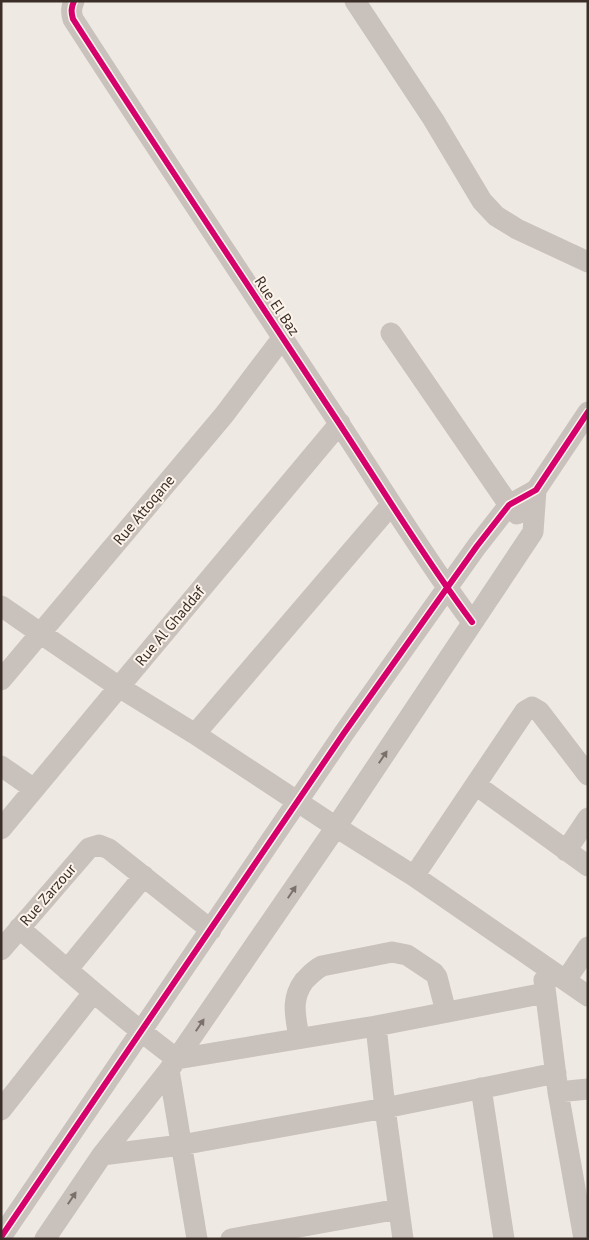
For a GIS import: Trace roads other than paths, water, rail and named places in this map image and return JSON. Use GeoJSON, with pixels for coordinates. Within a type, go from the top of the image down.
{"type":"FeatureCollection","features":[{"type":"Feature","properties":{"kind":"street","name":"Rue El Baz"},"geometry":{"type":"LineString","coordinates":[[74,1],[71,8],[73,19],[340,423],[391,505],[446,588],[472,622]]}},
{"type":"Feature","properties":{"kind":"street"},"geometry":{"type":"LineString","coordinates":[[355,1],[433,119],[482,200],[496,216],[588,262]]}},
{"type":"Feature","properties":{"kind":"street"},"geometry":{"type":"LineString","coordinates":[[391,333],[509,505],[532,532]]}},
{"type":"Feature","properties":{"kind":"street","name":"Rue Attoqane"},"geometry":{"type":"LineString","coordinates":[[1,680],[224,414],[283,337]]}},
{"type":"Feature","properties":{"kind":"street"},"geometry":{"type":"LineString","coordinates":[[5,1235],[344,733],[446,588],[509,505],[536,490],[588,412]]}},
{"type":"Feature","properties":{"kind":"street","name":"Rue Al Ghaddaf"},"geometry":{"type":"LineString","coordinates":[[1,830],[340,423]]}},
{"type":"Feature","properties":{"kind":"street"},"geometry":{"type":"LineString","coordinates":[[45,1239],[102,1155],[173,1065],[336,827],[532,532],[536,490]]}},
{"type":"Feature","properties":{"kind":"street"},"geometry":{"type":"LineString","coordinates":[[195,734],[391,505]]}},
{"type":"Feature","properties":{"kind":"street"},"geometry":{"type":"LineString","coordinates":[[1,606],[119,687],[414,876],[588,996]]}},
{"type":"Feature","properties":{"kind":"street"},"geometry":{"type":"LineString","coordinates":[[414,876],[525,711],[532,707],[539,711],[588,774]]}},
{"type":"Feature","properties":{"kind":"street"},"geometry":{"type":"LineString","coordinates":[[1,766],[34,789]]}},
{"type":"Feature","properties":{"kind":"street"},"geometry":{"type":"LineString","coordinates":[[476,785],[588,866]]}},
{"type":"Feature","properties":{"kind":"street"},"geometry":{"type":"LineString","coordinates":[[566,851],[588,818]]}},
{"type":"Feature","properties":{"kind":"street","name":"Rue Zarzour"},"geometry":{"type":"LineString","coordinates":[[1,950],[88,848],[99,845],[109,848],[144,876]]}},
{"type":"Feature","properties":{"kind":"street"},"geometry":{"type":"LineString","coordinates":[[67,970],[144,876],[211,930]]}},
{"type":"Feature","properties":{"kind":"street"},"geometry":{"type":"LineString","coordinates":[[19,928],[141,1032],[173,1065],[182,1145],[197,1239]]}},
{"type":"Feature","properties":{"kind":"street"},"geometry":{"type":"LineString","coordinates":[[566,980],[588,947]]}},
{"type":"Feature","properties":{"kind":"street"},"geometry":{"type":"LineString","coordinates":[[299,1038],[295,1005],[296,995],[313,970],[322,966],[392,952],[407,955],[438,977],[446,1012]]}},
{"type":"Feature","properties":{"kind":"street"},"geometry":{"type":"LineString","coordinates":[[543,965],[557,1083],[584,1239]]}},
{"type":"Feature","properties":{"kind":"street"},"geometry":{"type":"LineString","coordinates":[[1,1110],[93,993]]}},
{"type":"Feature","properties":{"kind":"street"},"geometry":{"type":"LineString","coordinates":[[173,1065],[299,1038],[376,1026],[545,993]]}},
{"type":"Feature","properties":{"kind":"street"},"geometry":{"type":"LineString","coordinates":[[376,1026],[403,1239]]}},
{"type":"Feature","properties":{"kind":"street"},"geometry":{"type":"LineString","coordinates":[[102,1155],[182,1145],[385,1108],[481,1088],[557,1083],[588,1089]]}},
{"type":"Feature","properties":{"kind":"street"},"geometry":{"type":"LineString","coordinates":[[481,1088],[504,1239]]}},
{"type":"Feature","properties":{"kind":"street"},"geometry":{"type":"LineString","coordinates":[[231,1239],[399,1209]]}}]}
